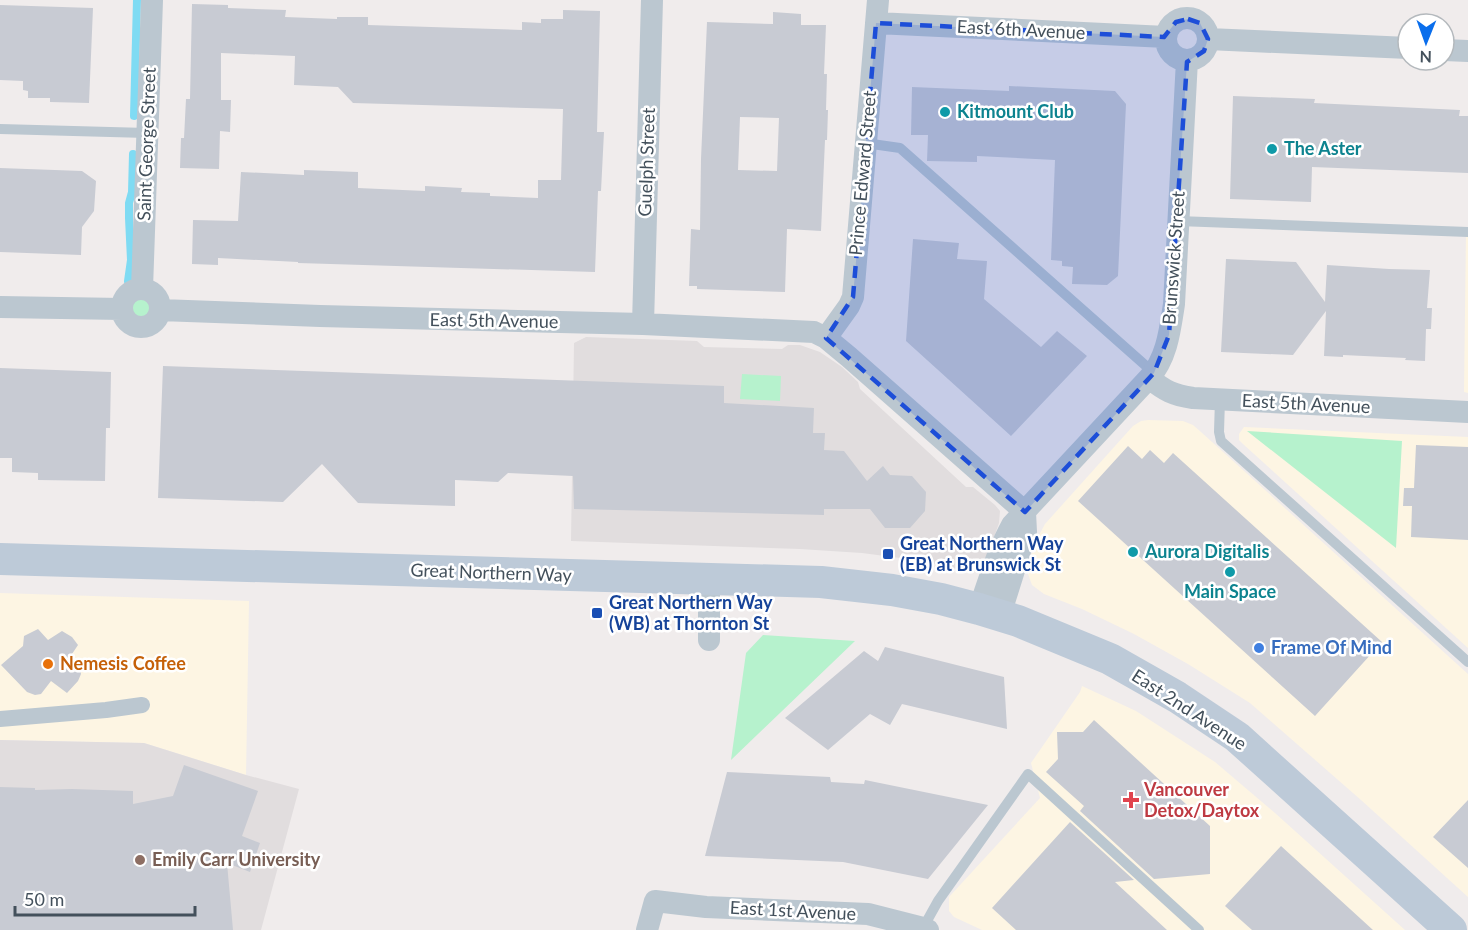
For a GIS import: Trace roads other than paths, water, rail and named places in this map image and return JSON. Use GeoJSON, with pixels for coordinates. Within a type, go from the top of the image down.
{"type":"FeatureCollection","features":[{"type":"Feature","properties":{"kind":"main road","name":"Great Northern Way"},"geometry":{"type":"LineString","coordinates":[[0,559],[821,582],[892,590],[941,599],[990,612]]}},
{"type":"Feature","properties":{"kind":"main road","name":"East 2nd Avenue"},"geometry":{"type":"LineString","coordinates":[[990,612],[1018,621],[1110,659],[1177,697],[1237,737],[1451,930]]}},
{"type":"Feature","properties":{"kind":"street","name":"Saint George Street"},"geometry":{"type":"LineString","coordinates":[[142,289],[152,0]]}},
{"type":"Feature","properties":{"kind":"street","name":"Guelph Street"},"geometry":{"type":"LineString","coordinates":[[643,324],[652,0]]}},
{"type":"Feature","properties":{"kind":"street","name":"Prince Edward Street"},"geometry":{"type":"LineString","coordinates":[[826,338],[853,297],[878,0]]}},
{"type":"Feature","properties":{"kind":"street"},"geometry":{"type":"LineString","coordinates":[[1189,9],[1204,27],[1208,39],[1207,46],[1199,56],[1187,60],[1180,59],[1169,51],[1166,37],[1171,25],[1189,9]]}},
{"type":"Feature","properties":{"kind":"street","name":"East 6th Avenue"},"geometry":{"type":"LineString","coordinates":[[876,23],[1166,37]]}},
{"type":"Feature","properties":{"kind":"street"},"geometry":{"type":"LineString","coordinates":[[1208,39],[1396,47]]}},
{"type":"Feature","properties":{"kind":"street","name":"Brunswick Street"},"geometry":{"type":"LineString","coordinates":[[1025,512],[1152,376],[1162,358],[1169,335],[1174,304],[1187,60]]}},
{"type":"Feature","properties":{"kind":"street"},"geometry":{"type":"LineString","coordinates":[[142,289],[153,294],[160,310],[155,321],[144,327],[132,325],[127,321],[122,309],[130,292],[142,289]]}},
{"type":"Feature","properties":{"kind":"street"},"geometry":{"type":"LineString","coordinates":[[0,307],[122,309]]}},
{"type":"Feature","properties":{"kind":"street","name":"East 5th Avenue"},"geometry":{"type":"LineString","coordinates":[[160,310],[643,324],[804,331],[814,332],[826,338]]}},
{"type":"Feature","properties":{"kind":"street"},"geometry":{"type":"LineString","coordinates":[[826,338],[1025,512],[1026,532],[990,612]]}},
{"type":"Feature","properties":{"kind":"street","name":"East 5th Avenue"},"geometry":{"type":"LineString","coordinates":[[1152,376],[1164,390],[1193,398],[1468,412]]}},
{"type":"Feature","properties":{"kind":"street"},"geometry":{"type":"LineString","coordinates":[[709,579],[709,640]]}},
{"type":"Feature","properties":{"kind":"street"},"geometry":{"type":"LineString","coordinates":[[0,719],[142,705]]}},
{"type":"Feature","properties":{"kind":"street","name":"East 1st Avenue"},"geometry":{"type":"LineString","coordinates":[[647,930],[655,901],[706,907],[868,914],[926,929]]}},
{"type":"Feature","properties":{"kind":"lane"},"geometry":{"type":"LineString","coordinates":[[0,129],[147,133]]}},
{"type":"Feature","properties":{"kind":"lane"},"geometry":{"type":"LineString","coordinates":[[865,144],[900,148],[1152,376]]}},
{"type":"Feature","properties":{"kind":"lane"},"geometry":{"type":"LineString","coordinates":[[1178,221],[1468,232]]}},
{"type":"Feature","properties":{"kind":"lane"},"geometry":{"type":"LineString","coordinates":[[1220,399],[1221,441],[1468,662]]}},
{"type":"Feature","properties":{"kind":"lane"},"geometry":{"type":"LineString","coordinates":[[926,929],[938,901],[1028,774],[1199,930]]}},
{"type":"Feature","properties":{"kind":"waterway"},"geometry":{"type":"LineString","coordinates":[[134,116],[137,0]]}},
{"type":"Feature","properties":{"kind":"waterway"},"geometry":{"type":"LineString","coordinates":[[128,281],[131,260],[129,203],[132,192],[133,154]]}},
{"type":"Feature","properties":{"kind":"place","name":"Kitmount Club"},"geometry":{"type":"Point","coordinates":[945,112]}},
{"type":"Feature","properties":{"kind":"place","name":"The Aster"},"geometry":{"type":"Point","coordinates":[1272,149]}},
{"type":"Feature","properties":{"kind":"place","name":"Aurora Digitalis"},"geometry":{"type":"Point","coordinates":[1133,552]}},
{"type":"Feature","properties":{"kind":"place","name":"Great Northern Way (EB) at Brunswick St"},"geometry":{"type":"Point","coordinates":[888,554]}},
{"type":"Feature","properties":{"kind":"place","name":"Main Space"},"geometry":{"type":"Point","coordinates":[1230,572]}},
{"type":"Feature","properties":{"kind":"place","name":"Great Northern Way (WB) at Thornton St"},"geometry":{"type":"Point","coordinates":[597,613]}},
{"type":"Feature","properties":{"kind":"place","name":"Frame Of Mind"},"geometry":{"type":"Point","coordinates":[1259,648]}},
{"type":"Feature","properties":{"kind":"place","name":"Nemesis Coffee"},"geometry":{"type":"Point","coordinates":[48,664]}},
{"type":"Feature","properties":{"kind":"place","name":"Vancouver Detox/Daytox"},"geometry":{"type":"Point","coordinates":[1131,800]}},
{"type":"Feature","properties":{"kind":"place","name":"Emily Carr University"},"geometry":{"type":"Point","coordinates":[140,860]}}]}
